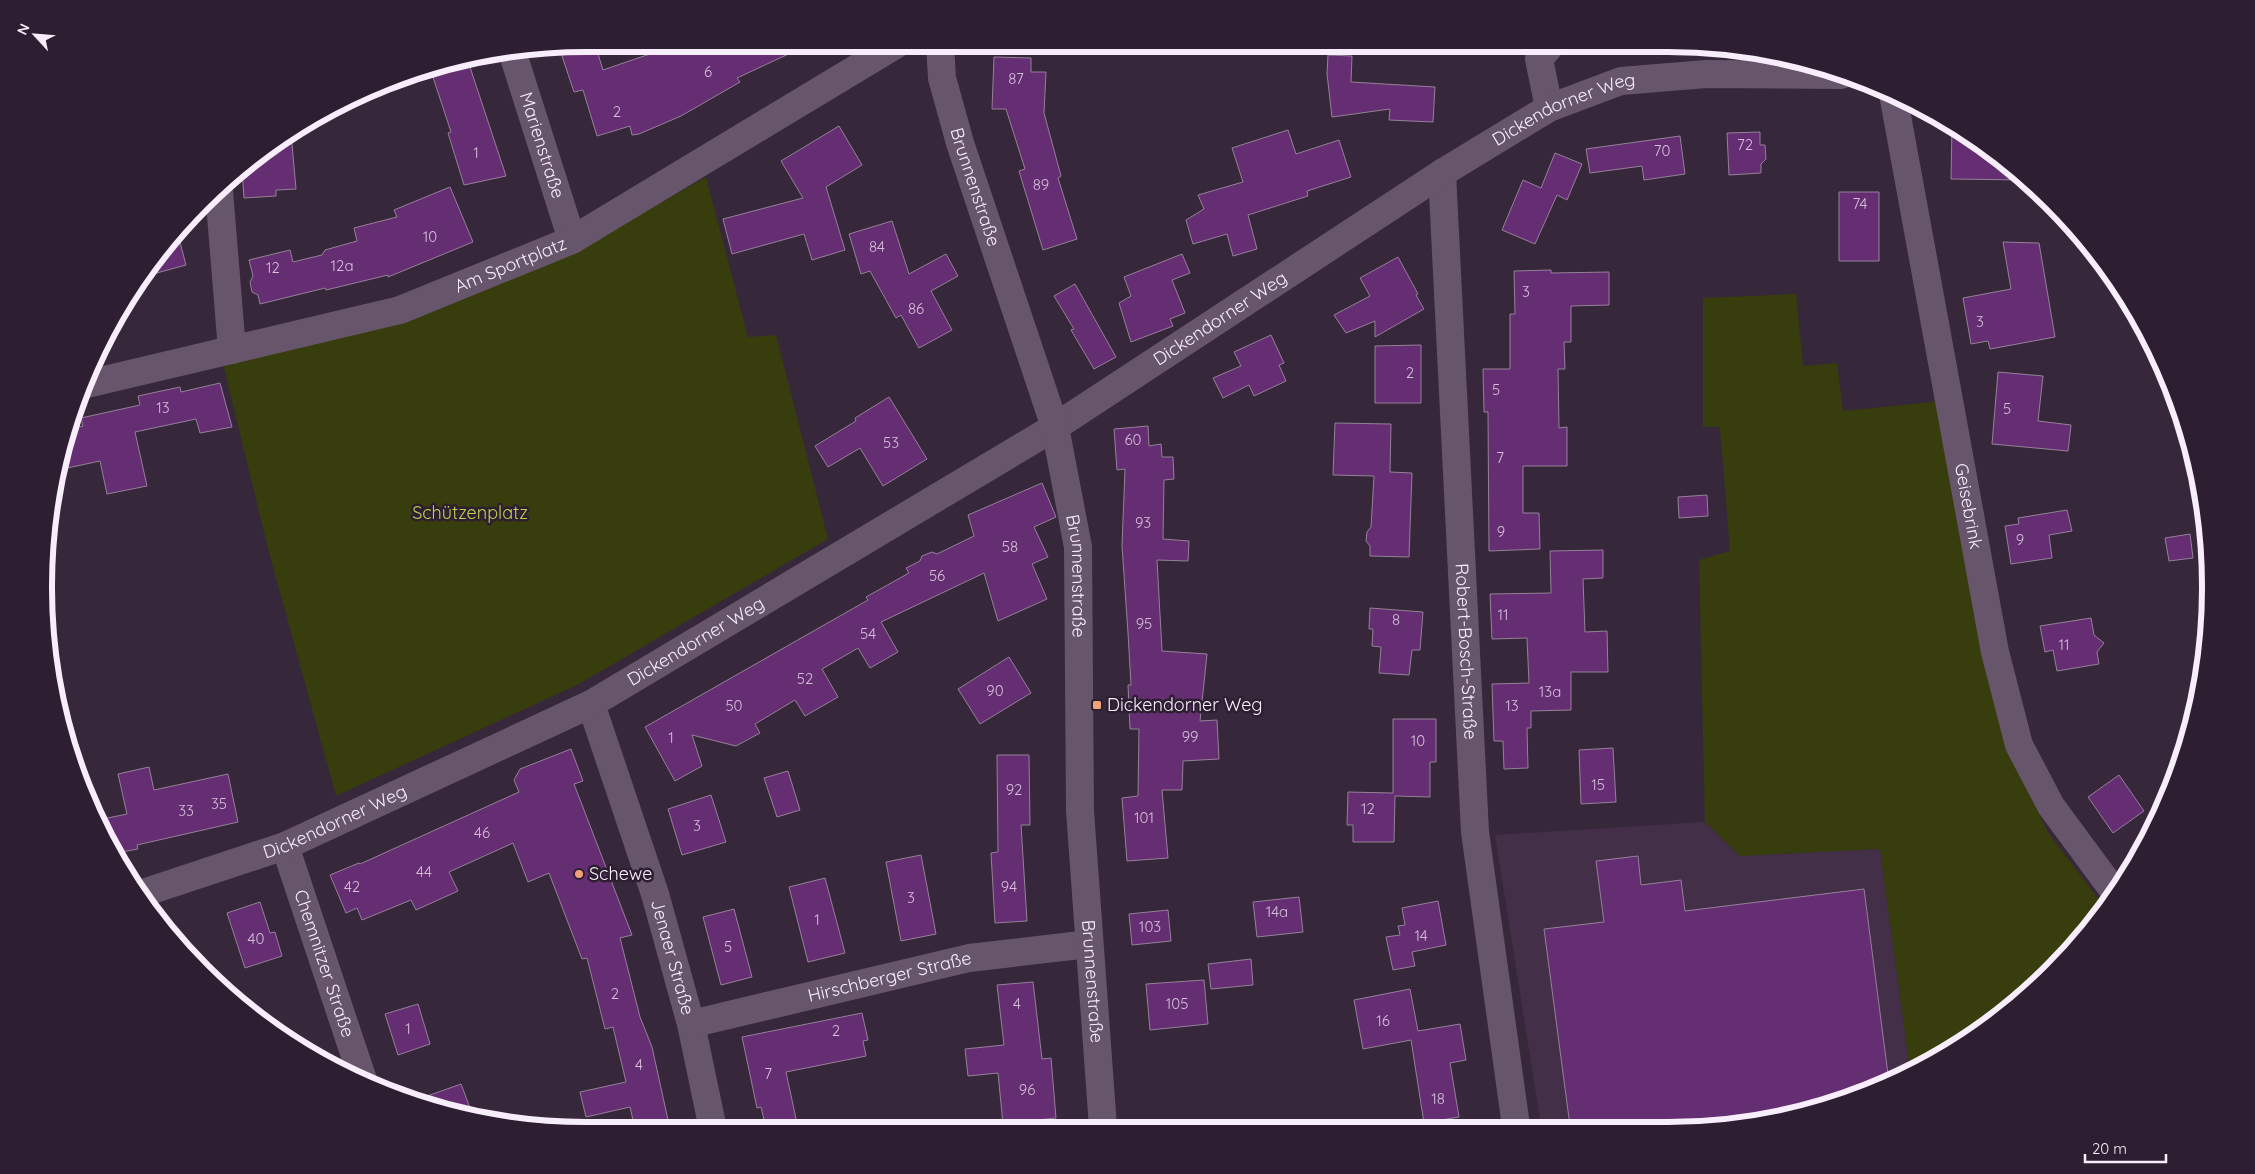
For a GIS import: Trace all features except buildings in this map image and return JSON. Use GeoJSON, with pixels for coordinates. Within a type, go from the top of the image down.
{"type":"FeatureCollection","features":[{"type":"Feature","properties":{"kind":"street","name":"Am Sportplatz"},"geometry":{"type":"LineString","coordinates":[[93,383],[400,310],[572,240],[884,52]]}},
{"type":"Feature","properties":{"kind":"street","name":"Brunnenstraße"},"geometry":{"type":"LineString","coordinates":[[940,52],[942,78],[960,143],[1055,427],[1078,547],[1080,811],[1103,1122]]}},
{"type":"Feature","properties":{"kind":"street"},"geometry":{"type":"LineString","coordinates":[[1545,52],[1539,59],[1549,108]]}},
{"type":"Feature","properties":{"kind":"street","name":"Marienstraße"},"geometry":{"type":"LineString","coordinates":[[514,58],[572,240]]}},
{"type":"Feature","properties":{"kind":"street","name":"Dickendorner Weg"},"geometry":{"type":"LineString","coordinates":[[148,891],[285,846],[591,704],[1055,427],[1442,173],[1549,108],[1620,81],[1706,74],[1819,75]]}},
{"type":"Feature","properties":{"kind":"street","name":"Geisebrink"},"geometry":{"type":"LineString","coordinates":[[1895,104],[1995,652],[2019,745],[2051,806],[2110,886]]}},
{"type":"Feature","properties":{"kind":"street","name":"Robert-Bosch-Straße"},"geometry":{"type":"LineString","coordinates":[[1442,173],[1474,832],[1515,1122]]}},
{"type":"Feature","properties":{"kind":"street"},"geometry":{"type":"LineString","coordinates":[[220,199],[232,350]]}},
{"type":"Feature","properties":{"kind":"street","name":"Jenaer Straße"},"geometry":{"type":"LineString","coordinates":[[591,704],[655,894],[691,1024],[712,1122]]}},
{"type":"Feature","properties":{"kind":"street","name":"Chemnitzer Straße"},"geometry":{"type":"LineString","coordinates":[[285,846],[360,1070]]}},
{"type":"Feature","properties":{"kind":"street","name":"Hirschberger Straße"},"geometry":{"type":"LineString","coordinates":[[691,1024],[969,958],[1089,944]]}},
{"type":"Feature","properties":{"kind":"shaded area"},"geometry":{"type":"Polygon","coordinates":[[[1705,822],[1740,856],[1880,849],[1909,1063],[1873,1081],[1840,1093],[1772,1111],[1738,1117],[1668,1122],[1540,1122],[1495,835],[1705,822]]]}},
{"type":"Feature","properties":{"kind":"green space","name":"Schützenplatz"},"geometry":{"type":"Polygon","coordinates":[[[706,177],[748,337],[776,335],[828,539],[579,684],[336,796],[269,552],[222,360],[577,250],[706,177]]]}},
{"type":"Feature","properties":{"kind":"green space"},"geometry":{"type":"Polygon","coordinates":[[[1796,294],[1803,366],[1837,363],[1843,411],[1942,401],[2010,756],[2049,834],[2100,901],[2070,939],[2020,989],[1965,1031],[1909,1063],[1880,849],[1740,856],[1705,822],[1699,560],[1730,551],[1720,427],[1703,427],[1703,298],[1796,294]]]}},
{"type":"Feature","properties":{"kind":"place","name":"Dickendorner Weg"},"geometry":{"type":"Point","coordinates":[1097,705]}},
{"type":"Feature","properties":{"kind":"place","name":"Schewe"},"geometry":{"type":"Point","coordinates":[579,874]}}]}
